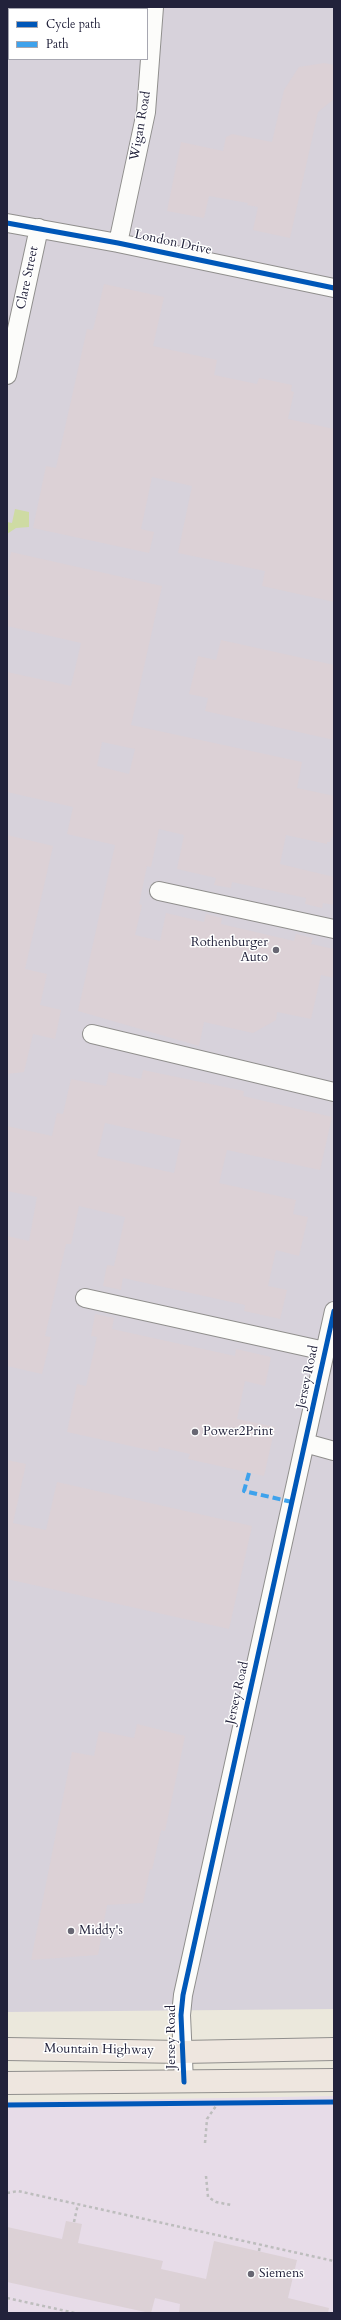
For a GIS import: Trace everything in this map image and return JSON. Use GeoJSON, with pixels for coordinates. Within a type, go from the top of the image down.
{"type":"FeatureCollection","features":[{"type":"Feature","properties":{"kind":"main road","name":"Mountain Highway"},"geometry":{"type":"LineString","coordinates":[[7,2049],[182,2052],[334,2050]]}},
{"type":"Feature","properties":{"kind":"main road"},"geometry":{"type":"LineString","coordinates":[[7,2083],[334,2080]]}},
{"type":"Feature","properties":{"kind":"street","name":"Wigan Road"},"geometry":{"type":"LineString","coordinates":[[118,243],[146,112],[154,7]]}},
{"type":"Feature","properties":{"kind":"street","name":"London Drive"},"geometry":{"type":"LineString","coordinates":[[7,223],[118,243],[334,288]]}},
{"type":"Feature","properties":{"kind":"street","name":"Clare Street"},"geometry":{"type":"LineString","coordinates":[[7,375],[39,228]]}},
{"type":"Feature","properties":{"kind":"street"},"geometry":{"type":"LineString","coordinates":[[159,891],[334,928]]}},
{"type":"Feature","properties":{"kind":"street"},"geometry":{"type":"LineString","coordinates":[[92,1034],[334,1092]]}},
{"type":"Feature","properties":{"kind":"street"},"geometry":{"type":"LineString","coordinates":[[85,1298],[325,1351]]}},
{"type":"Feature","properties":{"kind":"street","name":"Jersey Road"},"geometry":{"type":"LineString","coordinates":[[184,2082],[182,2052],[183,1995],[334,1311]]}},
{"type":"Feature","properties":{"kind":"street"},"geometry":{"type":"LineString","coordinates":[[305,1443],[334,1451]]}},
{"type":"Feature","properties":{"kind":"path"},"geometry":{"type":"LineString","coordinates":[[212,2103],[226,2103]]}},
{"type":"Feature","properties":{"kind":"path"},"geometry":{"type":"LineString","coordinates":[[206,2143],[207,2119],[218,2103]]}},
{"type":"Feature","properties":{"kind":"path"},"geometry":{"type":"LineString","coordinates":[[206,2176],[208,2197],[216,2202],[231,2205]]}},
{"type":"Feature","properties":{"kind":"path"},"geometry":{"type":"LineString","coordinates":[[7,2193],[18,2191],[334,2261]]}},
{"type":"Feature","properties":{"kind":"path"},"geometry":{"type":"LineString","coordinates":[[74,2222],[78,2204]]}},
{"type":"Feature","properties":{"kind":"path"},"geometry":{"type":"LineString","coordinates":[[259,2251],[260,2245]]}},
{"type":"Feature","properties":{"kind":"path"},"geometry":{"type":"LineString","coordinates":[[7,2298],[73,2313]]}},
{"type":"Feature","properties":{"kind":"shaded area"},"geometry":{"type":"Polygon","coordinates":[[[7,7],[334,7],[334,2009],[7,2012],[7,7]]]}},
{"type":"Feature","properties":{"kind":"shaded area"},"geometry":{"type":"Polygon","coordinates":[[[334,2096],[334,2313],[7,2313],[7,2102],[334,2096]]]}},
{"type":"Feature","properties":{"kind":"green space"},"geometry":{"type":"Polygon","coordinates":[[[15,509],[29,512],[29,527],[16,528],[7,534],[7,522],[12,523],[15,509]]]}},
{"type":"Feature","properties":{"kind":"building"},"geometry":{"type":"Polygon","coordinates":[[[324,63],[334,65],[334,99],[318,112],[290,238],[253,230],[258,207],[247,205],[248,203],[209,196],[204,218],[167,211],[181,142],[223,151],[226,137],[232,134],[272,142],[284,90],[299,67],[324,63]]]}},
{"type":"Feature","properties":{"kind":"building"},"geometry":{"type":"Polygon","coordinates":[[[104,284],[164,297],[153,346],[217,360],[214,375],[257,384],[259,378],[292,385],[291,391],[294,392],[288,419],[334,429],[334,602],[262,586],[265,571],[178,553],[192,486],[152,477],[141,529],[154,532],[149,553],[33,528],[46,466],[56,468],[87,329],[93,330],[104,284]]]}},
{"type":"Feature","properties":{"kind":"building"},"geometry":{"type":"Polygon","coordinates":[[[11,552],[162,586],[131,725],[302,762],[297,788],[334,796],[334,837],[332,837],[330,842],[327,842],[327,844],[286,835],[280,864],[334,877],[334,905],[323,903],[322,908],[305,904],[306,898],[232,882],[231,888],[214,885],[216,878],[177,869],[184,835],[159,829],[151,867],[147,866],[139,904],[142,905],[135,935],[160,941],[166,913],[204,922],[206,914],[222,918],[221,924],[294,941],[296,934],[313,938],[311,944],[334,949],[334,978],[321,975],[311,1019],[277,1012],[276,1020],[253,1033],[204,1022],[199,1046],[78,1011],[115,845],[67,834],[73,807],[7,792],[7,672],[71,686],[81,643],[7,626],[7,608],[10,596],[7,595],[7,569],[11,552]],[[102,742],[97,766],[129,774],[135,749],[102,742]]]}},
{"type":"Feature","properties":{"kind":"building"},"geometry":{"type":"Polygon","coordinates":[[[221,640],[334,665],[334,740],[205,711],[208,698],[189,694],[198,656],[216,660],[221,640]]]}},
{"type":"Feature","properties":{"kind":"building"},"geometry":{"type":"Polygon","coordinates":[[[7,835],[53,846],[25,969],[47,974],[40,1005],[61,1010],[55,1039],[33,1034],[24,1072],[7,1074],[7,835]]]}},
{"type":"Feature","properties":{"kind":"building"},"geometry":{"type":"Polygon","coordinates":[[[143,1070],[244,1091],[243,1096],[332,1117],[320,1170],[227,1150],[219,1183],[296,1200],[293,1214],[308,1217],[299,1256],[276,1250],[268,1286],[287,1290],[280,1319],[244,1311],[245,1305],[123,1278],[121,1290],[103,1286],[107,1265],[114,1266],[125,1217],[79,1206],[71,1244],[66,1244],[45,1336],[51,1337],[42,1374],[7,1366],[7,1236],[29,1241],[37,1197],[7,1191],[7,1126],[52,1136],[57,1113],[63,1114],[71,1079],[106,1086],[109,1072],[141,1079],[143,1070]],[[105,1123],[97,1156],[174,1173],[181,1140],[105,1123]]]}},
{"type":"Feature","properties":{"kind":"building"},"geometry":{"type":"Polygon","coordinates":[[[95,1314],[114,1318],[112,1329],[235,1356],[236,1349],[271,1357],[265,1386],[245,1381],[237,1419],[275,1427],[264,1476],[188,1459],[190,1454],[159,1447],[158,1452],[67,1432],[77,1384],[86,1386],[97,1337],[91,1336],[95,1314]]]}},
{"type":"Feature","properties":{"kind":"building"},"geometry":{"type":"Polygon","coordinates":[[[7,1460],[26,1464],[13,1523],[46,1530],[57,1482],[252,1526],[229,1629],[7,1579],[7,1460]]]}},
{"type":"Feature","properties":{"kind":"building"},"geometry":{"type":"Polygon","coordinates":[[[137,1724],[185,1736],[165,1831],[161,1830],[152,1870],[150,1869],[143,1903],[107,1905],[98,1955],[31,1960],[72,1752],[94,1756],[99,1731],[134,1738],[137,1724]]]}},
{"type":"Feature","properties":{"kind":"building"},"geometry":{"type":"Polygon","coordinates":[[[66,2221],[82,2224],[78,2243],[163,2261],[161,2269],[206,2279],[214,2241],[297,2260],[288,2298],[329,2308],[328,2313],[179,2313],[180,2304],[155,2298],[150,2313],[7,2282],[7,2227],[62,2239],[66,2221]]]}},
{"type":"Feature","properties":{"kind":"marked path"},"geometry":{"type":"LineString","coordinates":[[249,1473],[244,1491],[292,1502]]}},
{"type":"Feature","properties":{"kind":"cycle path"},"geometry":{"type":"LineString","coordinates":[[7,223],[118,243],[334,288]]}},
{"type":"Feature","properties":{"kind":"cycle path"},"geometry":{"type":"LineString","coordinates":[[184,2082],[181,2015],[183,1995],[334,1311]]}},
{"type":"Feature","properties":{"kind":"cycle path"},"geometry":{"type":"LineString","coordinates":[[7,2105],[334,2102]]}},
{"type":"Feature","properties":{"kind":"place","name":"Rothenburger Auto"},"geometry":{"type":"Point","coordinates":[276,950]}},
{"type":"Feature","properties":{"kind":"place","name":"Power2Print"},"geometry":{"type":"Point","coordinates":[195,1432]}},
{"type":"Feature","properties":{"kind":"place","name":"Middy's"},"geometry":{"type":"Point","coordinates":[71,1931]}},
{"type":"Feature","properties":{"kind":"place","name":"Siemens"},"geometry":{"type":"Point","coordinates":[251,2274]}}]}
